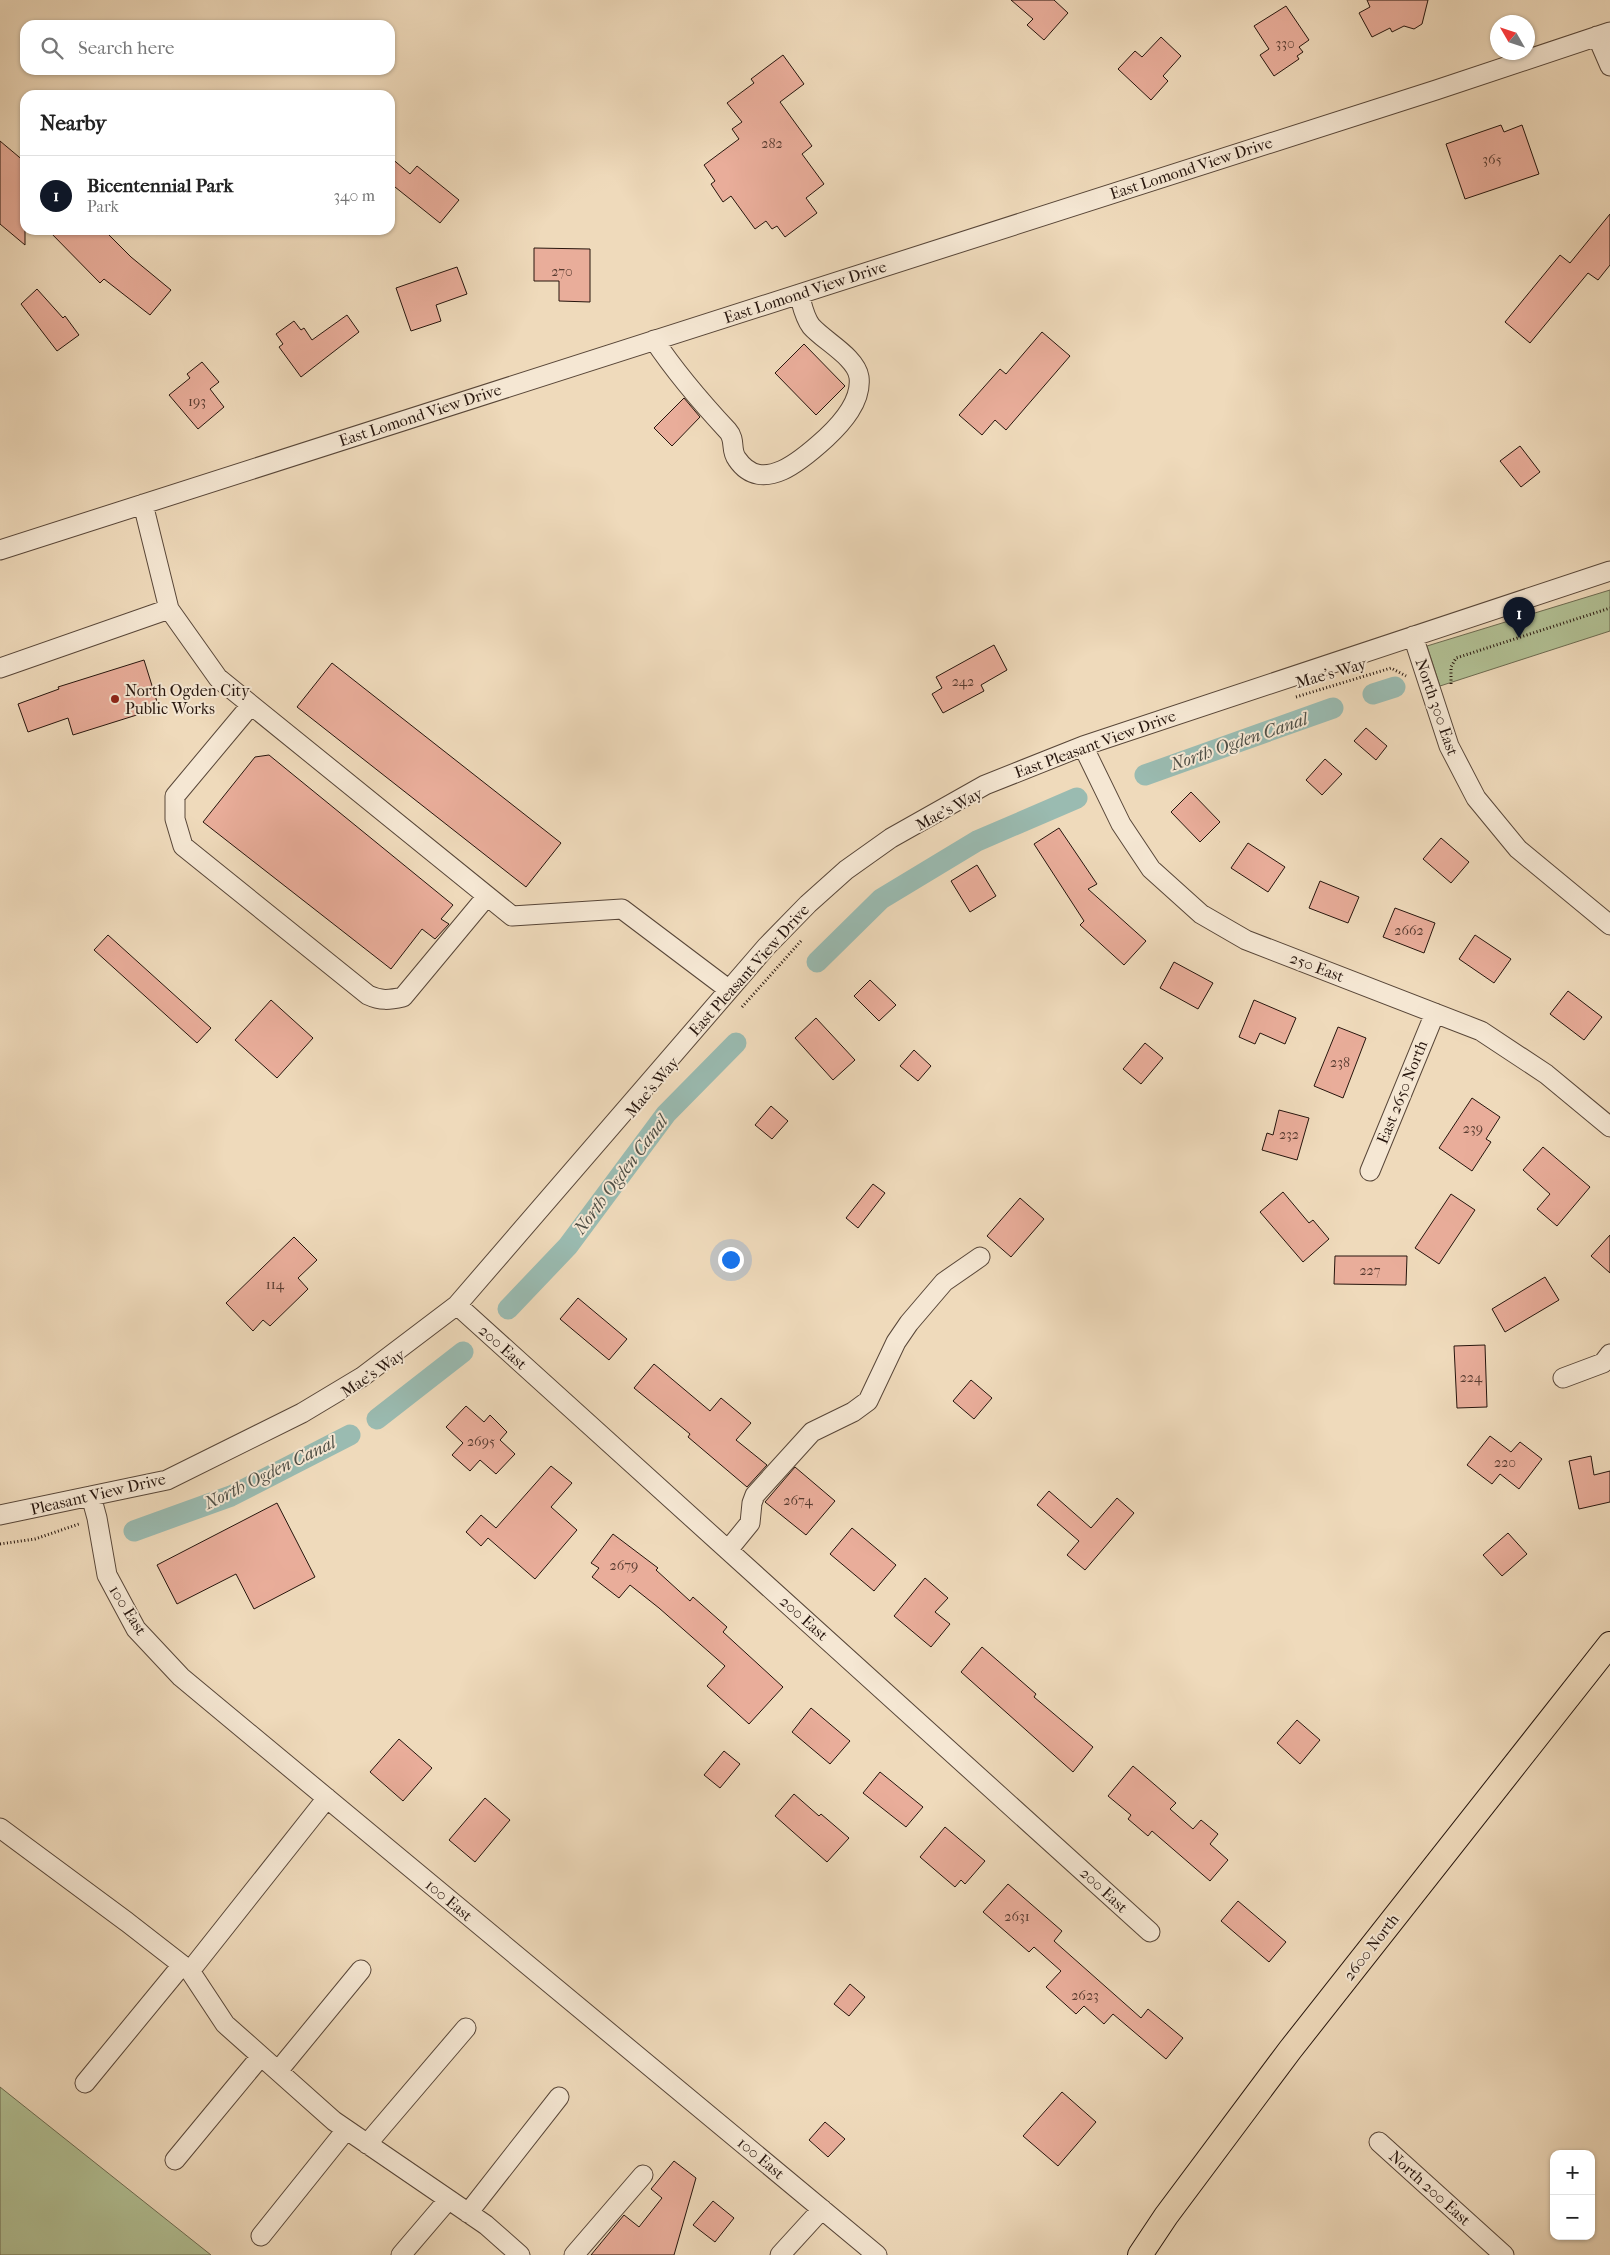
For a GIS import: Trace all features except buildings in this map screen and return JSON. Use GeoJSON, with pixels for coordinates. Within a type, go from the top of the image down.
{"type":"FeatureCollection","features":[{"type":"Feature","properties":{"kind":"main road","name":"2600 North"},"geometry":{"type":"LineString","coordinates":[[1140,2255],[1166,2216],[1290,2050],[1610,1644]]}},
{"type":"Feature","properties":{"kind":"street"},"geometry":{"type":"LineString","coordinates":[[1603,34],[1610,66]]}},
{"type":"Feature","properties":{"kind":"street","name":"East Lomond View Drive"},"geometry":{"type":"LineString","coordinates":[[0,550],[1436,90],[1603,34]]}},
{"type":"Feature","properties":{"kind":"street"},"geometry":{"type":"LineString","coordinates":[[654,340],[683,382],[732,435],[735,457],[746,470],[762,476],[773,474],[788,467],[813,450],[838,427],[854,404],[859,387],[859,376],[855,365],[810,325],[798,294]]}},
{"type":"Feature","properties":{"kind":"street"},"geometry":{"type":"LineString","coordinates":[[143,504],[169,609],[218,678],[512,916],[622,909],[728,989]]}},
{"type":"Feature","properties":{"kind":"street","name":"East Pleasant View Drive"},"geometry":{"type":"LineString","coordinates":[[302,1413],[362,1377],[457,1305],[728,989],[808,904],[846,870],[891,838],[985,785],[1083,746],[1610,571]]}},
{"type":"Feature","properties":{"kind":"street"},"geometry":{"type":"LineString","coordinates":[[0,668],[169,609]]}},
{"type":"Feature","properties":{"kind":"street","name":"North 300 East"},"geometry":{"type":"LineString","coordinates":[[1413,636],[1449,746],[1476,798],[1518,849],[1610,925]]}},
{"type":"Feature","properties":{"kind":"street"},"geometry":{"type":"LineString","coordinates":[[251,705],[175,796],[175,819],[178,834],[183,846],[190,852],[368,995],[378,1000],[388,1001],[403,997],[487,896]]}},
{"type":"Feature","properties":{"kind":"street","name":"250 East"},"geometry":{"type":"LineString","coordinates":[[1083,746],[1121,824],[1151,869],[1201,914],[1246,940],[1481,1031],[1546,1074],[1610,1127]]}},
{"type":"Feature","properties":{"kind":"street","name":"East 2650 North"},"geometry":{"type":"LineString","coordinates":[[1370,1171],[1435,1013]]}},
{"type":"Feature","properties":{"kind":"street"},"geometry":{"type":"LineString","coordinates":[[728,1550],[750,1523],[752,1503],[755,1495],[812,1432],[854,1412],[868,1401],[896,1342],[909,1323],[944,1282],[980,1257]]}},
{"type":"Feature","properties":{"kind":"street","name":"200 East"},"geometry":{"type":"LineString","coordinates":[[457,1305],[1150,1932]]}},
{"type":"Feature","properties":{"kind":"street"},"geometry":{"type":"LineString","coordinates":[[1563,1378],[1603,1362],[1610,1354]]}},
{"type":"Feature","properties":{"kind":"street","name":"Pleasant View Drive"},"geometry":{"type":"LineString","coordinates":[[0,1515],[167,1480],[302,1413]]}},
{"type":"Feature","properties":{"kind":"street","name":"100 East"},"geometry":{"type":"LineString","coordinates":[[91,1496],[97,1518],[107,1575],[136,1629],[181,1676],[877,2255]]}},
{"type":"Feature","properties":{"kind":"street"},"geometry":{"type":"LineString","coordinates":[[85,2084],[186,1968],[327,1798]]}},
{"type":"Feature","properties":{"kind":"street"},"geometry":{"type":"LineString","coordinates":[[0,1828],[112,1910],[186,1968],[225,2024],[334,2121],[486,2225],[520,2255]]}},
{"type":"Feature","properties":{"kind":"street"},"geometry":{"type":"LineString","coordinates":[[278,2071],[361,1970]]}},
{"type":"Feature","properties":{"kind":"street"},"geometry":{"type":"LineString","coordinates":[[367,2144],[466,2028]]}},
{"type":"Feature","properties":{"kind":"street"},"geometry":{"type":"LineString","coordinates":[[175,2160],[261,2056]]}},
{"type":"Feature","properties":{"kind":"street"},"geometry":{"type":"LineString","coordinates":[[468,2213],[559,2097]]}},
{"type":"Feature","properties":{"kind":"street"},"geometry":{"type":"LineString","coordinates":[[261,2236],[346,2130]]}},
{"type":"Feature","properties":{"kind":"street","name":"North 200 East"},"geometry":{"type":"LineString","coordinates":[[1379,2142],[1504,2255]]}},
{"type":"Feature","properties":{"kind":"street"},"geometry":{"type":"LineString","coordinates":[[574,2255],[643,2175]]}},
{"type":"Feature","properties":{"kind":"street"},"geometry":{"type":"LineString","coordinates":[[401,2255],[448,2200]]}},
{"type":"Feature","properties":{"kind":"street"},"geometry":{"type":"LineString","coordinates":[[780,2255],[822,2209]]}},
{"type":"Feature","properties":{"kind":"path"},"geometry":{"type":"LineString","coordinates":[[1451,686],[1451,667],[1456,658],[1610,608]]}},
{"type":"Feature","properties":{"kind":"path","name":"Mae's Way"},"geometry":{"type":"LineString","coordinates":[[1293,697],[1303,696],[1391,668],[1400,674]]}},
{"type":"Feature","properties":{"kind":"path"},"geometry":{"type":"LineString","coordinates":[[736,1012],[807,934]]}},
{"type":"Feature","properties":{"kind":"path"},"geometry":{"type":"LineString","coordinates":[[0,1544],[35,1539],[68,1528]]}},
{"type":"Feature","properties":{"kind":"green space"},"geometry":{"type":"Polygon","coordinates":[[[1610,590],[1610,631],[1440,686],[1427,646],[1610,590]]]}},
{"type":"Feature","properties":{"kind":"green space"},"geometry":{"type":"Polygon","coordinates":[[[0,2087],[211,2255],[0,2255],[0,2087]]]}},
{"type":"Feature","properties":{"kind":"waterway","name":"North Ogden Canal"},"geometry":{"type":"LineString","coordinates":[[1373,694],[1395,687]]}},
{"type":"Feature","properties":{"kind":"waterway","name":"North Ogden Canal"},"geometry":{"type":"LineString","coordinates":[[1145,775],[1333,708]]}},
{"type":"Feature","properties":{"kind":"waterway","name":"North Ogden Canal"},"geometry":{"type":"LineString","coordinates":[[817,962],[881,899],[977,841],[1077,798]]}},
{"type":"Feature","properties":{"kind":"waterway","name":"North Ogden Canal"},"geometry":{"type":"LineString","coordinates":[[508,1309],[568,1246],[666,1114],[736,1043]]}},
{"type":"Feature","properties":{"kind":"waterway","name":"North Ogden Canal"},"geometry":{"type":"LineString","coordinates":[[377,1419],[463,1352]]}},
{"type":"Feature","properties":{"kind":"waterway","name":"North Ogden Canal"},"geometry":{"type":"LineString","coordinates":[[134,1531],[231,1496],[350,1435]]}},
{"type":"Feature","properties":{"kind":"place","name":"Bicentennial Park"},"geometry":{"type":"Point","coordinates":[1519,638]}},
{"type":"Feature","properties":{"kind":"place","name":"North Ogden City Public Works"},"geometry":{"type":"Point","coordinates":[115,699]}}]}
